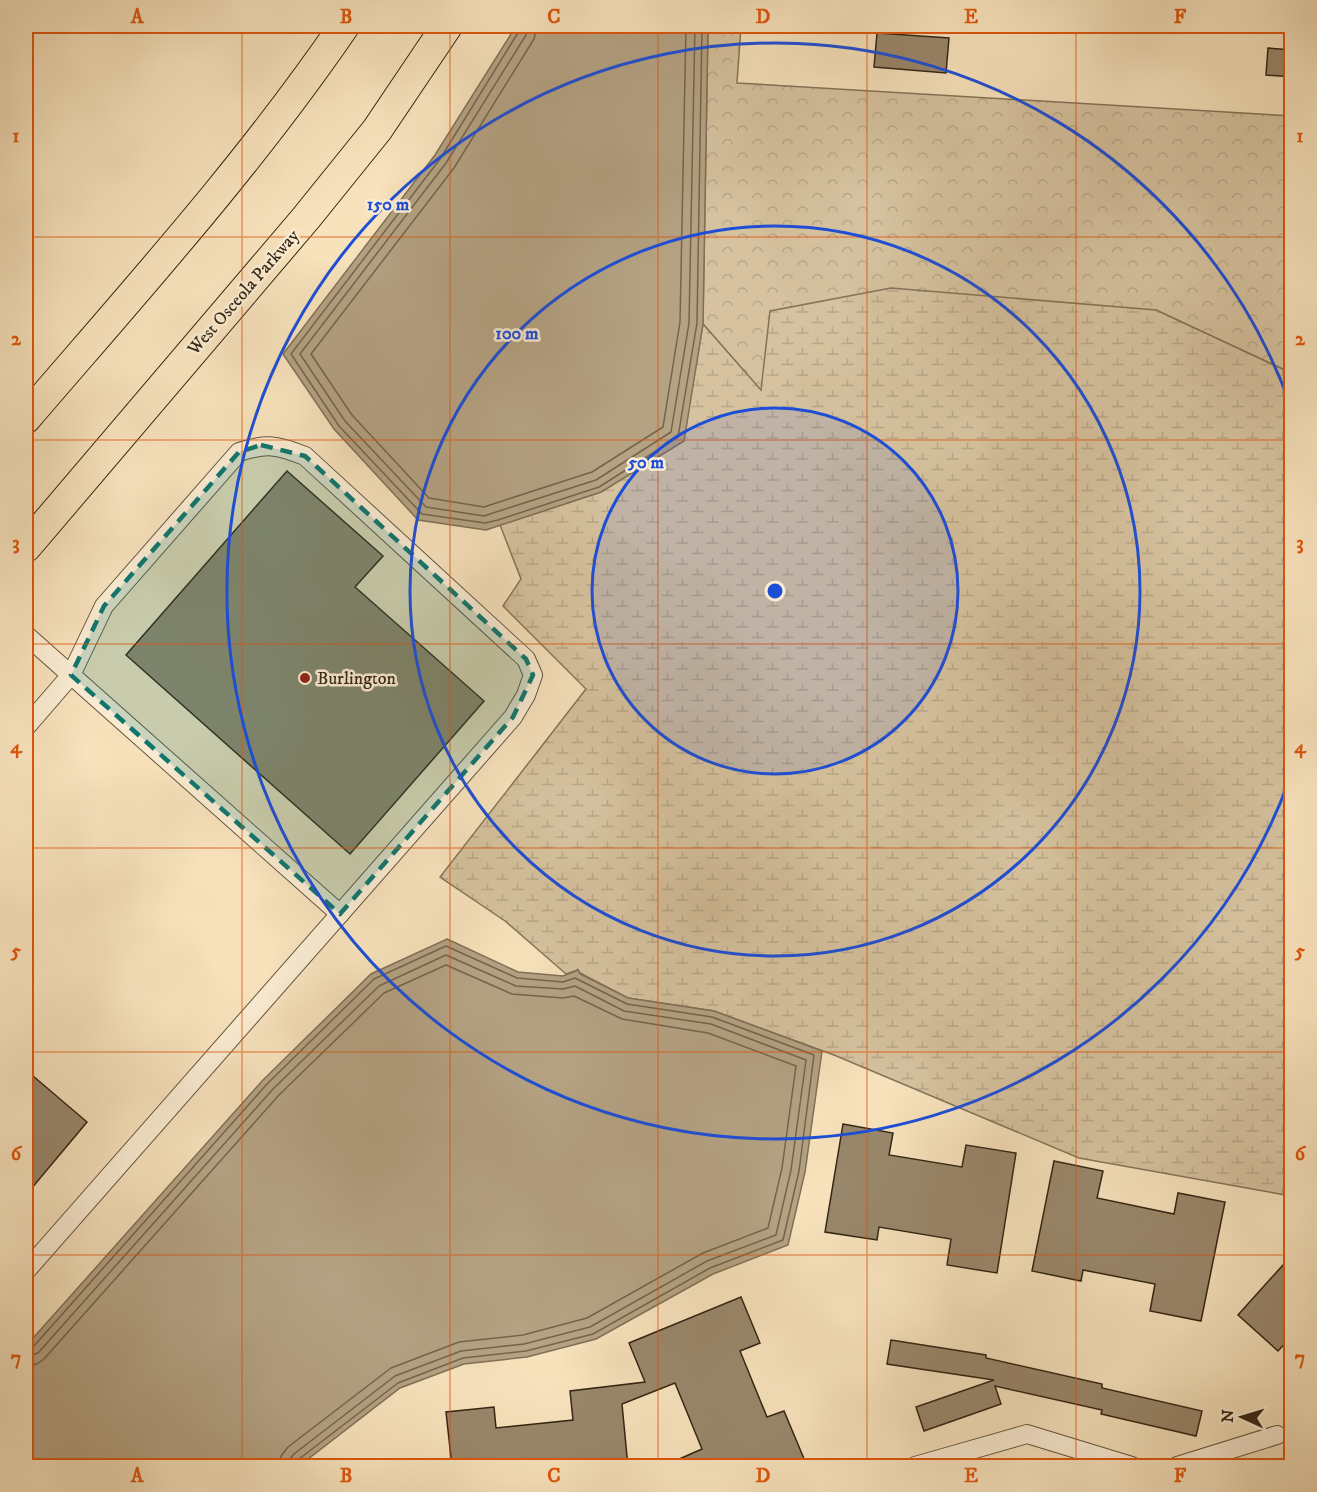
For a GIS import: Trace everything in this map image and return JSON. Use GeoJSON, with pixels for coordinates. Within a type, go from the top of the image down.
{"type":"FeatureCollection","features":[{"type":"Feature","properties":{"kind":"main road"},"geometry":{"type":"LineString","coordinates":[[26,418],[231,177],[311,74],[344,26]]}},
{"type":"Feature","properties":{"kind":"main road","name":"West Osceola Parkway"},"geometry":{"type":"LineString","coordinates":[[26,547],[306,218],[377,130],[447,26]]}},
{"type":"Feature","properties":{"kind":"street"},"geometry":{"type":"LineString","coordinates":[[26,727],[71,675],[104,606],[239,452],[261,445],[284,447],[305,456],[526,659],[533,675],[526,695],[513,717],[26,1271]]}},
{"type":"Feature","properties":{"kind":"street"},"geometry":{"type":"LineString","coordinates":[[26,635],[340,914]]}},
{"type":"Feature","properties":{"kind":"street"},"geometry":{"type":"LineString","coordinates":[[915,1467],[1027,1434],[1132,1467]]}},
{"type":"Feature","properties":{"kind":"street"},"geometry":{"type":"LineString","coordinates":[[1177,1467],[1277,1435]]}},
{"type":"Feature","properties":{"kind":"highlighted area"},"geometry":{"type":"Polygon","coordinates":[[[261,445],[305,456],[526,659],[533,675],[513,717],[340,914],[71,675],[104,606],[239,452],[261,445]]]}},
{"type":"Feature","properties":{"kind":"green space"},"geometry":{"type":"Polygon","coordinates":[[[708,26],[741,26],[737,83],[1291,116],[1291,373],[1156,310],[761,391],[703,324],[708,26]]]}},
{"type":"Feature","properties":{"kind":"green space"},"geometry":{"type":"Polygon","coordinates":[[[891,288],[1156,310],[1291,373],[1291,1196],[1079,1158],[834,1055],[714,1011],[628,998],[578,970],[566,974],[505,921],[440,877],[586,689],[503,606],[521,579],[500,525],[601,492],[683,441],[703,324],[761,390],[770,311],[891,288]]]}},
{"type":"Feature","properties":{"kind":"water"},"geometry":{"type":"Polygon","coordinates":[[[516,26],[708,26],[703,324],[684,441],[601,492],[486,530],[418,520],[334,429],[283,354],[435,155],[516,26]]]}},
{"type":"Feature","properties":{"kind":"water"},"geometry":{"type":"Polygon","coordinates":[[[447,939],[518,972],[563,976],[578,970],[580,974],[628,998],[714,1011],[822,1051],[805,1172],[788,1245],[713,1274],[596,1339],[527,1357],[464,1364],[400,1388],[299,1466],[26,1466],[26,1346],[263,1080],[371,974],[447,939]]]}},
{"type":"Feature","properties":{"kind":"building"},"geometry":{"type":"Polygon","coordinates":[[[877,33],[949,38],[946,73],[874,67],[877,33]]]}},
{"type":"Feature","properties":{"kind":"building"},"geometry":{"type":"Polygon","coordinates":[[[1268,48],[1292,50],[1292,77],[1266,75],[1268,48]]]}},
{"type":"Feature","properties":{"kind":"building","name":"Burlington"},"geometry":{"type":"Polygon","coordinates":[[[287,471],[383,556],[355,587],[484,701],[350,854],[126,655],[287,471]]]}},
{"type":"Feature","properties":{"kind":"building"},"geometry":{"type":"Polygon","coordinates":[[[26,1070],[87,1122],[26,1195],[26,1070]]]}},
{"type":"Feature","properties":{"kind":"building"},"geometry":{"type":"Polygon","coordinates":[[[843,1124],[893,1133],[889,1155],[962,1167],[966,1145],[1016,1153],[997,1273],[947,1265],[951,1239],[879,1227],[877,1240],[825,1232],[843,1124]]]}},
{"type":"Feature","properties":{"kind":"building"},"geometry":{"type":"Polygon","coordinates":[[[1054,1161],[1103,1171],[1097,1198],[1174,1214],[1178,1193],[1225,1202],[1201,1321],[1150,1311],[1155,1284],[1083,1270],[1081,1281],[1032,1271],[1054,1161]]]}},
{"type":"Feature","properties":{"kind":"building"},"geometry":{"type":"Polygon","coordinates":[[[1292,1255],[1292,1336],[1278,1351],[1238,1315],[1292,1255]]]}},
{"type":"Feature","properties":{"kind":"building"},"geometry":{"type":"Polygon","coordinates":[[[741,1297],[760,1343],[740,1351],[767,1417],[784,1411],[805,1461],[792,1467],[661,1467],[702,1449],[675,1383],[622,1404],[628,1467],[452,1467],[446,1412],[494,1407],[496,1428],[573,1420],[570,1391],[645,1382],[629,1343],[741,1297]]]}},
{"type":"Feature","properties":{"kind":"building"},"geometry":{"type":"Polygon","coordinates":[[[891,1340],[986,1355],[986,1358],[1102,1384],[1102,1388],[1202,1411],[1196,1436],[1101,1414],[1102,1410],[995,1386],[1001,1404],[924,1431],[916,1407],[994,1380],[887,1364],[891,1340]]]}},
{"type":"Feature","properties":{"kind":"place","name":"Burlington"},"geometry":{"type":"Point","coordinates":[305,678]}}]}
